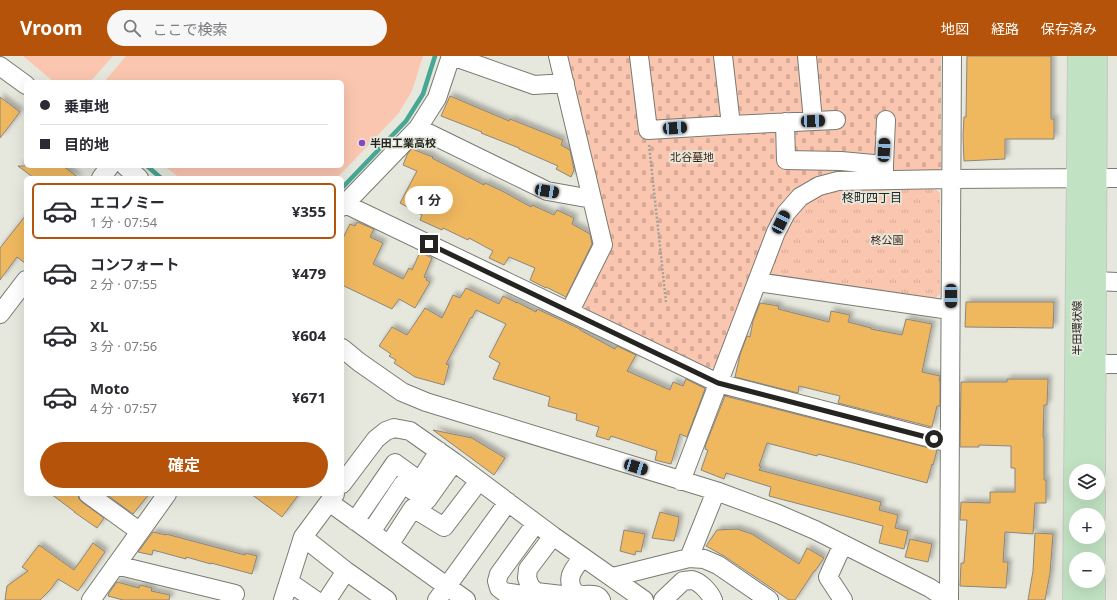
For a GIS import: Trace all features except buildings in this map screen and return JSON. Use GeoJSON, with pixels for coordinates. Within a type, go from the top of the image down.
{"type":"FeatureCollection","features":[{"type":"Feature","properties":{"kind":"main road","name":"半田環状線"},"geometry":{"type":"LineString","coordinates":[[1079,56],[1086,178],[1095,282],[1094,464]]}},
{"type":"Feature","properties":{"kind":"main road","name":"半田環状線"},"geometry":{"type":"LineString","coordinates":[[1074,600],[1086,178],[1096,56]]}},
{"type":"Feature","properties":{"kind":"main road"},"geometry":{"type":"LineString","coordinates":[[1094,588],[1094,600]]}},
{"type":"Feature","properties":{"kind":"street"},"geometry":{"type":"LineString","coordinates":[[344,204],[418,128],[437,98],[451,56],[534,85],[565,83]]}},
{"type":"Feature","properties":{"kind":"street"},"geometry":{"type":"LineString","coordinates":[[558,56],[604,245],[570,312]]}},
{"type":"Feature","properties":{"kind":"street"},"geometry":{"type":"LineString","coordinates":[[639,56],[648,130],[731,124],[836,120]]}},
{"type":"Feature","properties":{"kind":"street"},"geometry":{"type":"LineString","coordinates":[[723,56],[731,124]]}},
{"type":"Feature","properties":{"kind":"street"},"geometry":{"type":"LineString","coordinates":[[807,56],[813,121]]}},
{"type":"Feature","properties":{"kind":"street"},"geometry":{"type":"LineString","coordinates":[[949,600],[952,56]]}},
{"type":"Feature","properties":{"kind":"street"},"geometry":{"type":"LineString","coordinates":[[0,66],[24,84]]}},
{"type":"Feature","properties":{"kind":"street"},"geometry":{"type":"LineString","coordinates":[[884,172],[886,120]]}},
{"type":"Feature","properties":{"kind":"street"},"geometry":{"type":"LineString","coordinates":[[785,122],[786,160],[841,161],[884,172],[951,179],[1117,178]]}},
{"type":"Feature","properties":{"kind":"street"},"geometry":{"type":"LineString","coordinates":[[418,128],[547,191],[592,199]]}},
{"type":"Feature","properties":{"kind":"street"},"geometry":{"type":"LineString","coordinates":[[127,168],[137,176]]}},
{"type":"Feature","properties":{"kind":"street"},"geometry":{"type":"LineString","coordinates":[[681,481],[776,232],[786,213],[800,196],[819,186],[884,172]]}},
{"type":"Feature","properties":{"kind":"street"},"geometry":{"type":"LineString","coordinates":[[344,205],[718,383],[950,442]]}},
{"type":"Feature","properties":{"kind":"street"},"geometry":{"type":"LineString","coordinates":[[757,282],[950,310]]}},
{"type":"Feature","properties":{"kind":"street"},"geometry":{"type":"LineString","coordinates":[[1095,282],[1117,282]]}},
{"type":"Feature","properties":{"kind":"street"},"geometry":{"type":"LineString","coordinates":[[0,314],[24,283]]}},
{"type":"Feature","properties":{"kind":"street"},"geometry":{"type":"LineString","coordinates":[[344,350],[402,392],[426,402],[716,491],[778,514],[843,544],[930,588],[949,600]]}},
{"type":"Feature","properties":{"kind":"street"},"geometry":{"type":"LineString","coordinates":[[1094,364],[1117,364]]}},
{"type":"Feature","properties":{"kind":"street"},"geometry":{"type":"LineString","coordinates":[[344,481],[376,438],[386,431],[394,428],[410,431],[553,536],[613,577],[634,597]]}},
{"type":"Feature","properties":{"kind":"street"},"geometry":{"type":"LineString","coordinates":[[355,521],[395,463],[420,480],[439,451]]}},
{"type":"Feature","properties":{"kind":"street"},"geometry":{"type":"LineString","coordinates":[[371,532],[402,484],[427,500],[454,462]]}},
{"type":"Feature","properties":{"kind":"street"},"geometry":{"type":"LineString","coordinates":[[389,545],[413,508],[444,527],[479,481]]}},
{"type":"Feature","properties":{"kind":"street"},"geometry":{"type":"LineString","coordinates":[[689,558],[716,491]]}},
{"type":"Feature","properties":{"kind":"street"},"geometry":{"type":"LineString","coordinates":[[91,496],[139,532]]}},
{"type":"Feature","properties":{"kind":"street"},"geometry":{"type":"LineString","coordinates":[[91,600],[166,496]]}},
{"type":"Feature","properties":{"kind":"street"},"geometry":{"type":"LineString","coordinates":[[283,600],[303,537],[332,498],[355,521],[389,545],[442,593],[466,600]]}},
{"type":"Feature","properties":{"kind":"street"},"geometry":{"type":"LineString","coordinates":[[442,593],[508,502]]}},
{"type":"Feature","properties":{"kind":"street"},"geometry":{"type":"LineString","coordinates":[[527,600],[522,596],[504,592],[499,588],[497,581],[499,574],[536,523]]}},
{"type":"Feature","properties":{"kind":"street"},"geometry":{"type":"LineString","coordinates":[[553,536],[528,569],[527,578],[530,586],[536,592],[562,595],[569,600]]}},
{"type":"Feature","properties":{"kind":"street"},"geometry":{"type":"LineString","coordinates":[[303,537],[381,598]]}},
{"type":"Feature","properties":{"kind":"street"},"geometry":{"type":"LineString","coordinates":[[843,544],[828,578],[843,600]]}},
{"type":"Feature","properties":{"kind":"street"},"geometry":{"type":"LineString","coordinates":[[583,557],[571,574],[570,582],[572,589],[578,594],[592,594],[599,597],[601,600]]}},
{"type":"Feature","properties":{"kind":"street"},"geometry":{"type":"LineString","coordinates":[[613,577],[689,558],[704,559],[718,565],[770,600]]}},
{"type":"Feature","properties":{"kind":"street"},"geometry":{"type":"LineString","coordinates":[[116,565],[235,594]]}},
{"type":"Feature","properties":{"kind":"street"},"geometry":{"type":"LineString","coordinates":[[327,600],[346,571]]}},
{"type":"Feature","properties":{"kind":"street"},"geometry":{"type":"LineString","coordinates":[[663,600],[683,581],[693,580],[703,586],[711,594],[713,600]]}},
{"type":"Feature","properties":{"kind":"street"},"geometry":{"type":"LineString","coordinates":[[289,582],[314,600]]}},
{"type":"Feature","properties":{"kind":"path"},"geometry":{"type":"LineString","coordinates":[[650,155],[666,302]]}},
{"type":"Feature","properties":{"kind":"green space"},"geometry":{"type":"Polygon","coordinates":[[[23,56],[113,56],[92,80],[52,80],[23,56]]]}},
{"type":"Feature","properties":{"kind":"green space","name":"半田工業高校"},"geometry":{"type":"Polygon","coordinates":[[[126,56],[423,56],[412,91],[398,114],[339,176],[177,176],[167,168],[344,168],[344,80],[106,80],[126,56]]]}},
{"type":"Feature","properties":{"kind":"green space","name":"北谷墓地"},"geometry":{"type":"Polygon","coordinates":[[[564,56],[941,56],[941,168],[934,172],[796,189],[784,200],[775,215],[716,367],[710,368],[583,309],[582,302],[609,246],[564,56]]]}},
{"type":"Feature","properties":{"kind":"green space","name":"柊公園"},"geometry":{"type":"Polygon","coordinates":[[[934,188],[940,193],[940,294],[934,299],[773,278],[770,270],[787,226],[798,209],[812,199],[828,191],[846,189],[934,188]]]}},
{"type":"Feature","properties":{"kind":"waterway"},"geometry":{"type":"LineString","coordinates":[[344,186],[406,121],[423,94],[435,56]]}},
{"type":"Feature","properties":{"kind":"waterway"},"geometry":{"type":"LineString","coordinates":[[149,168],[159,176]]}},
{"type":"Feature","properties":{"kind":"place","name":"半田工業高校"},"geometry":{"type":"Point","coordinates":[362,143]}},
{"type":"Feature","properties":{"kind":"district","name":"柊町四丁目"},"geometry":{"type":"Point","coordinates":[872,198]}},
{"type":"Feature","properties":{"kind":"route"},"geometry":{"type":"LineString","coordinates":[[429,244],[718,383],[934,439]]}}]}
